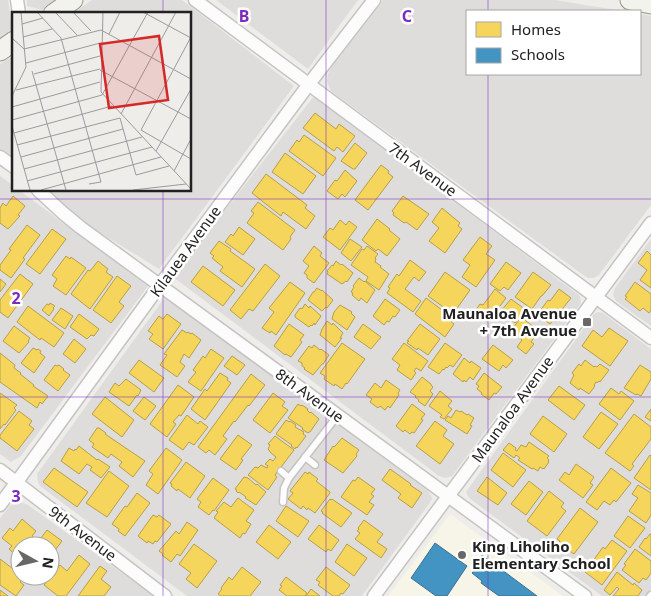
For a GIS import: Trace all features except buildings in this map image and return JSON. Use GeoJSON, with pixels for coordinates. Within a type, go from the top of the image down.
{"type":"FeatureCollection","features":[{"type":"Feature","properties":{"kind":"street"},"geometry":{"type":"LineString","coordinates":[[56,12],[73,0]]}},
{"type":"Feature","properties":{"kind":"street","name":"7th Avenue"},"geometry":{"type":"LineString","coordinates":[[195,0],[651,338]]}},
{"type":"Feature","properties":{"kind":"street","name":"Kilauea Avenue"},"geometry":{"type":"LineString","coordinates":[[0,505],[308,84],[374,0]]}},
{"type":"Feature","properties":{"kind":"street"},"geometry":{"type":"LineString","coordinates":[[630,0],[651,4]]}},
{"type":"Feature","properties":{"kind":"street"},"geometry":{"type":"LineString","coordinates":[[0,51],[12,42]]}},
{"type":"Feature","properties":{"kind":"street"},"geometry":{"type":"LineString","coordinates":[[0,157],[12,166]]}},
{"type":"Feature","properties":{"kind":"street","name":"8th Avenue"},"geometry":{"type":"LineString","coordinates":[[39,191],[80,227],[585,596]]}},
{"type":"Feature","properties":{"kind":"street","name":"Maunaloa Avenue"},"geometry":{"type":"LineString","coordinates":[[374,596],[651,222]]}},
{"type":"Feature","properties":{"kind":"street","name":"9th Avenue"},"geometry":{"type":"LineString","coordinates":[[0,470],[166,596]]}},
{"type":"Feature","properties":{"kind":"lane"},"geometry":{"type":"LineString","coordinates":[[283,502],[284,488],[290,478],[338,414]]}},
{"type":"Feature","properties":{"kind":"lane"},"geometry":{"type":"LineString","coordinates":[[305,457],[315,465]]}},
{"type":"Feature","properties":{"kind":"lane"},"geometry":{"type":"LineString","coordinates":[[281,471],[290,478]]}},
{"type":"Feature","properties":{"kind":"shaded area"},"geometry":{"type":"Polygon","coordinates":[[[0,0],[8,0],[12,34],[0,42],[0,0]]]}},
{"type":"Feature","properties":{"kind":"shaded area"},"geometry":{"type":"Polygon","coordinates":[[[27,0],[61,0],[47,11],[27,6],[27,0]]]}},
{"type":"Feature","properties":{"kind":"shaded area"},"geometry":{"type":"Polygon","coordinates":[[[92,0],[182,0],[294,86],[159,269],[86,224],[45,191],[191,191],[191,12],[75,12],[92,0]]]}},
{"type":"Feature","properties":{"kind":"shaded area"},"geometry":{"type":"Polygon","coordinates":[[[216,0],[358,0],[308,69],[216,0]]]}},
{"type":"Feature","properties":{"kind":"shaded area"},"geometry":{"type":"Polygon","coordinates":[[[383,0],[555,0],[616,10],[466,10],[466,75],[641,75],[641,14],[651,16],[651,205],[599,275],[594,278],[588,278],[332,92],[327,81],[332,66],[383,0]]]}},
{"type":"Feature","properties":{"kind":"shaded area"},"geometry":{"type":"Polygon","coordinates":[[[12,56],[12,163],[0,154],[0,64],[12,56]]]}},
{"type":"Feature","properties":{"kind":"shaded area"},"geometry":{"type":"Polygon","coordinates":[[[314,96],[580,296],[581,303],[452,476],[446,478],[439,476],[173,277],[314,96]]]}},
{"type":"Feature","properties":{"kind":"shaded area"},"geometry":{"type":"Polygon","coordinates":[[[0,176],[12,185],[12,191],[20,191],[148,286],[21,456],[11,462],[0,454],[0,176]]]}},
{"type":"Feature","properties":{"kind":"shaded area"},"geometry":{"type":"Polygon","coordinates":[[[651,239],[651,326],[616,301],[613,295],[615,288],[651,239]]]}},
{"type":"Feature","properties":{"kind":"shaded area"},"geometry":{"type":"Polygon","coordinates":[[[165,297],[427,490],[431,495],[432,499],[429,504],[362,596],[187,596],[40,486],[37,474],[165,297]]]}},
{"type":"Feature","properties":{"kind":"shaded area"},"geometry":{"type":"Polygon","coordinates":[[[598,312],[603,313],[651,349],[651,596],[602,596],[469,498],[466,492],[594,314],[598,312]]]}},
{"type":"Feature","properties":{"kind":"shaded area"},"geometry":{"type":"Polygon","coordinates":[[[18,502],[28,505],[154,596],[0,596],[0,518],[10,506],[18,502]]]}},
{"type":"Feature","properties":{"kind":"shaded area","name":"King Liholiho Elementary School"},"geometry":{"type":"Polygon","coordinates":[[[450,514],[563,596],[388,596],[450,514]]]}},
{"type":"Feature","properties":{"kind":"place","name":"Maunaloa Avenue + 7th Avenue"},"geometry":{"type":"Point","coordinates":[587,322]}},
{"type":"Feature","properties":{"kind":"place","name":"King Liholiho Elementary School"},"geometry":{"type":"Point","coordinates":[462,555]}}]}
